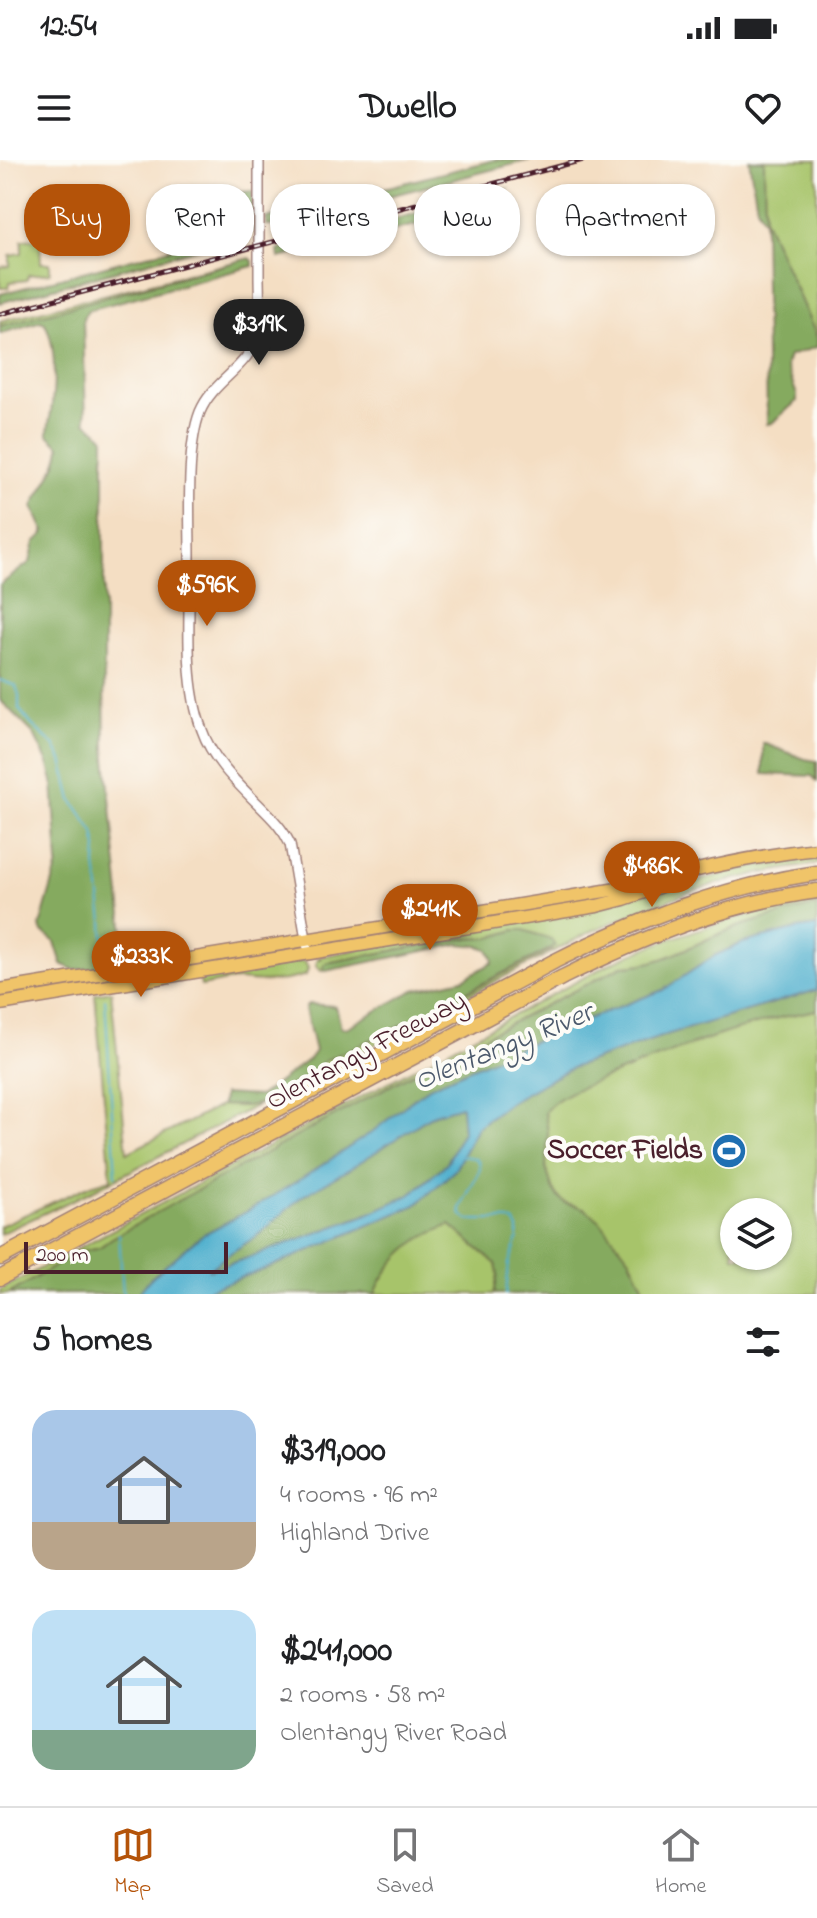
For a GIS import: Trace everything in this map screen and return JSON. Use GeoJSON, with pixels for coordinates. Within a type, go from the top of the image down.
{"type":"FeatureCollection","features":[{"type":"Feature","properties":{"kind":"highway","name":"Olentangy Freeway"},"geometry":{"type":"LineString","coordinates":[[0,1258],[613,932],[702,899],[752,885],[817,873]]}},
{"type":"Feature","properties":{"kind":"highway","name":"Olentangy Freeway"},"geometry":{"type":"LineString","coordinates":[[0,1278],[620,948],[707,916],[817,891]]}},
{"type":"Feature","properties":{"kind":"highway"},"geometry":{"type":"LineString","coordinates":[[0,1246],[129,1190]]}},
{"type":"Feature","properties":{"kind":"main road"},"geometry":{"type":"LineString","coordinates":[[0,990],[623,888],[772,855],[817,849]]}},
{"type":"Feature","properties":{"kind":"main road"},"geometry":{"type":"LineString","coordinates":[[0,1004],[597,906],[713,867]]}},
{"type":"Feature","properties":{"kind":"street"},"geometry":{"type":"LineString","coordinates":[[259,160],[259,306],[256,338],[246,357],[206,398],[194,431],[190,528],[191,680],[202,731],[210,747],[231,777],[283,830],[290,844],[308,953]]}},
{"type":"Feature","properties":{"kind":"green space"},"geometry":{"type":"Polygon","coordinates":[[[494,160],[530,160],[436,184],[414,184],[414,190],[398,194],[398,184],[494,160]]]}},
{"type":"Feature","properties":{"kind":"green space"},"geometry":{"type":"Polygon","coordinates":[[[749,160],[764,160],[765,220],[817,337],[817,347],[789,356],[786,365],[797,401],[767,424],[764,220],[757,207],[749,160]]]}},
{"type":"Feature","properties":{"kind":"green space"},"geometry":{"type":"Polygon","coordinates":[[[764,160],[817,160],[817,337],[764,220],[764,160]]]}},
{"type":"Feature","properties":{"kind":"green space"},"geometry":{"type":"Polygon","coordinates":[[[414,214],[414,225],[398,229],[398,218],[414,214]]]}},
{"type":"Feature","properties":{"kind":"green space"},"geometry":{"type":"Polygon","coordinates":[[[22,240],[24,256],[41,256],[41,263],[50,263],[50,273],[28,275],[27,280],[10,282],[9,288],[0,288],[0,267],[10,266],[10,255],[22,253],[22,240]]]}},
{"type":"Feature","properties":{"kind":"green space"},"geometry":{"type":"Polygon","coordinates":[[[146,255],[170,256],[0,303],[0,294],[146,255]]]}},
{"type":"Feature","properties":{"kind":"green space"},"geometry":{"type":"Polygon","coordinates":[[[250,258],[6,325],[0,326],[0,321],[250,258]]]}},
{"type":"Feature","properties":{"kind":"green space"},"geometry":{"type":"Polygon","coordinates":[[[250,258],[253,266],[88,310],[83,318],[86,422],[104,437],[105,748],[127,964],[74,970],[62,964],[55,942],[41,931],[40,926],[58,864],[53,781],[33,733],[0,700],[0,585],[30,562],[35,542],[44,534],[33,507],[59,454],[60,446],[48,435],[54,384],[53,352],[49,332],[41,321],[0,334],[0,326],[250,258]]]}},
{"type":"Feature","properties":{"kind":"green space"},"geometry":{"type":"Polygon","coordinates":[[[763,743],[817,761],[817,781],[812,776],[763,774],[763,743]]]}},
{"type":"Feature","properties":{"kind":"green space"},"geometry":{"type":"Polygon","coordinates":[[[817,858],[817,864],[749,876],[689,892],[594,930],[96,1189],[0,1234],[0,1226],[111,1179],[95,994],[111,991],[127,1153],[222,1105],[246,1106],[304,1078],[326,1060],[552,949],[524,930],[515,930],[490,938],[458,939],[326,963],[323,967],[326,971],[321,971],[316,965],[321,959],[319,957],[676,887],[745,868],[817,858]]]}},
{"type":"Feature","properties":{"kind":"green space"},"geometry":{"type":"Polygon","coordinates":[[[817,901],[817,905],[738,927],[663,959],[622,966],[100,1247],[78,1252],[9,1294],[0,1294],[0,1290],[611,963],[712,925],[817,901]]]}},
{"type":"Feature","properties":{"kind":"green space"},"geometry":{"type":"Polygon","coordinates":[[[817,905],[817,926],[743,943],[716,955],[663,990],[564,1028],[429,1087],[372,1132],[304,1177],[202,1235],[150,1279],[138,1294],[9,1294],[78,1252],[100,1247],[181,1199],[404,1078],[622,966],[663,959],[738,927],[817,905]]]}},
{"type":"Feature","properties":{"kind":"green space"},"geometry":{"type":"Polygon","coordinates":[[[515,930],[551,939],[555,945],[382,1035],[326,1060],[304,1078],[258,1104],[222,1105],[223,1094],[260,1096],[309,1059],[315,1051],[305,1009],[308,1004],[334,1006],[341,1027],[346,1028],[414,990],[463,979],[492,963],[493,959],[488,949],[459,944],[326,971],[323,967],[326,963],[458,939],[490,938],[515,930]]]}},
{"type":"Feature","properties":{"kind":"green space"},"geometry":{"type":"Polygon","coordinates":[[[292,961],[305,962],[308,968],[306,975],[265,982],[236,980],[201,986],[199,976],[292,961]]]}},
{"type":"Feature","properties":{"kind":"green space"},"geometry":{"type":"Polygon","coordinates":[[[817,990],[817,1294],[196,1294],[477,1127],[817,990]]]}},
{"type":"Feature","properties":{"kind":"green space"},"geometry":{"type":"Polygon","coordinates":[[[817,990],[817,1010],[740,1029],[665,1055],[577,1089],[558,1099],[545,1112],[548,1132],[546,1168],[553,1190],[566,1203],[584,1208],[599,1220],[630,1259],[647,1294],[494,1294],[498,1275],[496,1264],[450,1225],[424,1237],[406,1250],[388,1271],[375,1294],[196,1294],[268,1268],[416,1205],[455,1170],[477,1127],[511,1101],[571,1068],[669,1034],[817,990]]]}},
{"type":"Feature","properties":{"kind":"green space"},"geometry":{"type":"Polygon","coordinates":[[[461,1106],[463,1131],[447,1163],[410,1195],[363,1216],[205,1271],[257,1236],[301,1197],[434,1114],[461,1106]]]}},
{"type":"Feature","properties":{"kind":"water"},"geometry":{"type":"Polygon","coordinates":[[[817,926],[817,990],[669,1034],[571,1068],[511,1101],[477,1127],[455,1170],[416,1205],[268,1268],[196,1294],[138,1294],[150,1279],[202,1235],[304,1177],[372,1132],[429,1087],[564,1028],[663,990],[716,955],[743,943],[817,926]],[[461,1106],[434,1114],[301,1197],[257,1236],[208,1270],[363,1216],[410,1195],[447,1163],[463,1131],[461,1106]]]}},
{"type":"Feature","properties":{"kind":"waterway"},"geometry":{"type":"LineString","coordinates":[[0,680],[16,686],[19,709],[54,745],[62,760],[72,800],[94,832],[104,948]]}},
{"type":"Feature","properties":{"kind":"waterway"},"geometry":{"type":"LineString","coordinates":[[105,999],[116,1176]]}},
{"type":"Feature","properties":{"kind":"waterway"},"geometry":{"type":"LineString","coordinates":[[462,1156],[475,1158],[480,1169],[461,1207],[461,1214],[468,1220],[509,1220],[518,1229],[518,1239],[509,1263],[506,1294]]}},
{"type":"Feature","properties":{"kind":"waterway"},"geometry":{"type":"LineString","coordinates":[[119,1234],[123,1294]]}},
{"type":"Feature","properties":{"kind":"railway"},"geometry":{"type":"LineString","coordinates":[[0,314],[583,160]]}},
{"type":"Feature","properties":{"kind":"place","name":"Soccer Fields"},"geometry":{"type":"Point","coordinates":[729,1151]}},
{"type":"Feature","properties":{"kind":"water label","name":"Olentangy River"},"geometry":{"type":"Point","coordinates":[504,1048]}}]}
